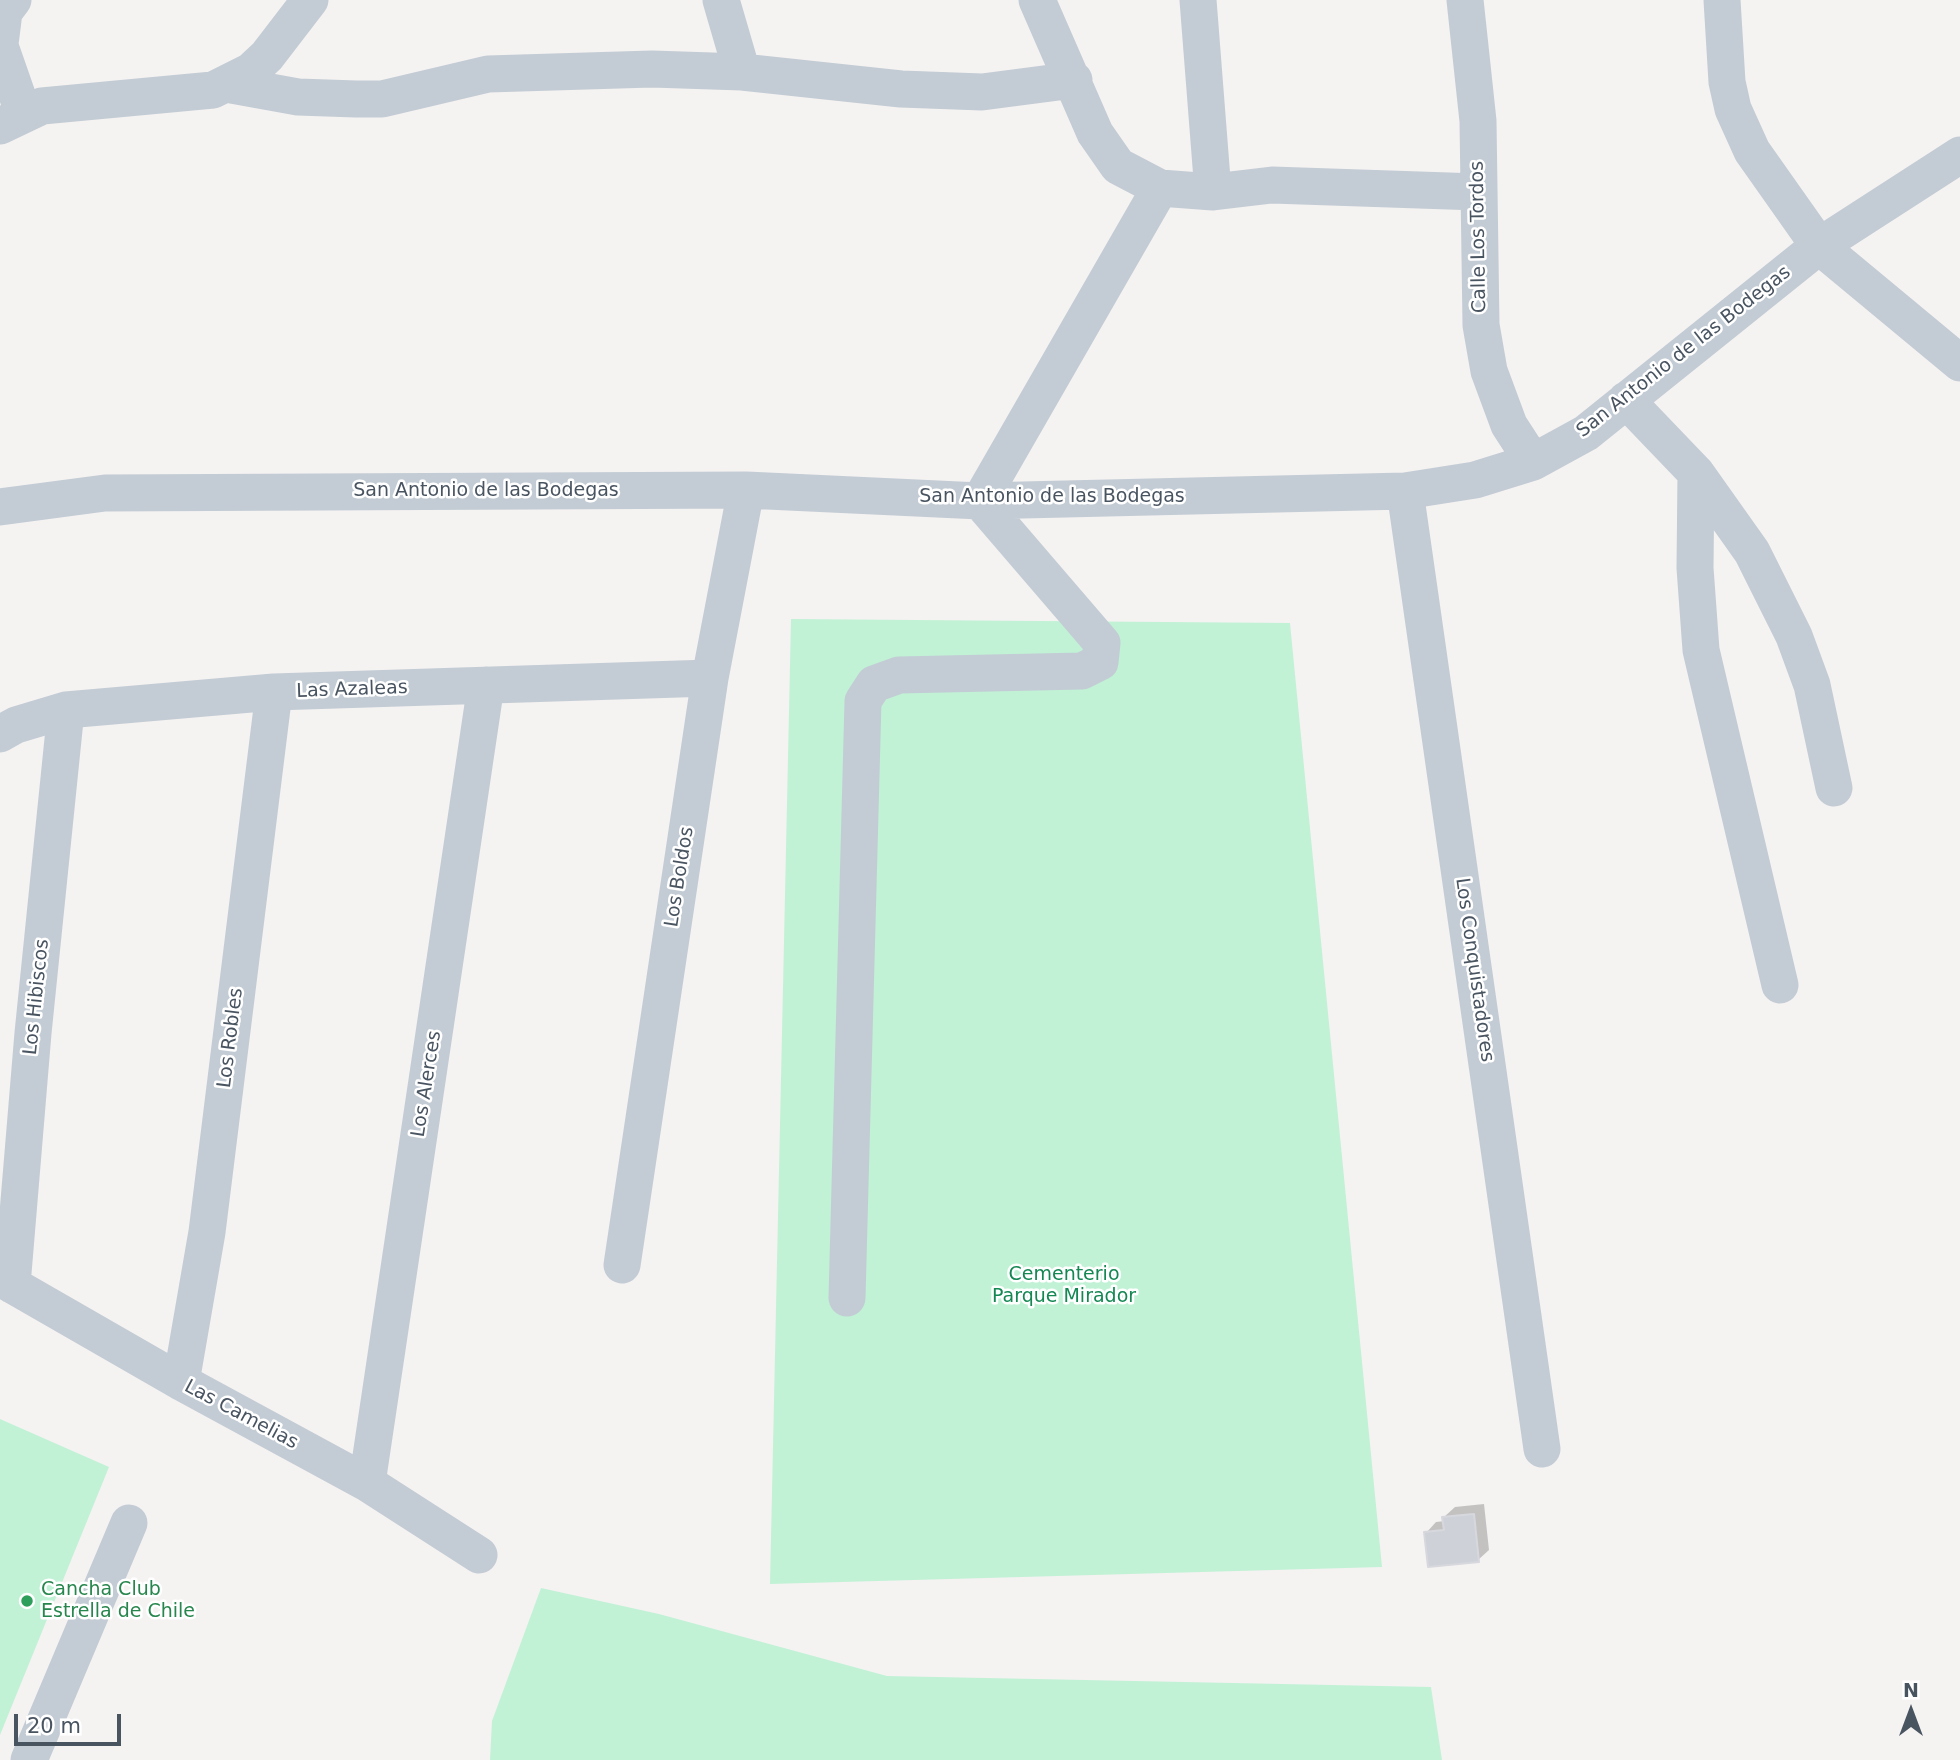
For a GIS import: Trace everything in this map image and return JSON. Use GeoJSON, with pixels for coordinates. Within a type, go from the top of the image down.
{"type":"FeatureCollection","features":[{"type":"Feature","properties":{"kind":"street"},"geometry":{"type":"LineString","coordinates":[[13,0],[4,12],[0,45],[12,119],[63,103],[192,94],[226,84],[251,71],[267,56],[310,0]]}},
{"type":"Feature","properties":{"kind":"street"},"geometry":{"type":"LineString","coordinates":[[721,0],[741,72]]}},
{"type":"Feature","properties":{"kind":"street"},"geometry":{"type":"LineString","coordinates":[[1037,0],[1095,133],[1118,166],[1160,188],[1213,192],[1272,185],[1478,192]]}},
{"type":"Feature","properties":{"kind":"street"},"geometry":{"type":"LineString","coordinates":[[1198,0],[1213,192]]}},
{"type":"Feature","properties":{"kind":"street","name":"Calle Los Tordos"},"geometry":{"type":"LineString","coordinates":[[1465,0],[1478,121],[1481,325],[1489,371],[1509,425],[1533,463]]}},
{"type":"Feature","properties":{"kind":"street"},"geometry":{"type":"LineString","coordinates":[[1721,0],[1727,82],[1741,130],[1752,151],[1819,246],[1960,363]]}},
{"type":"Feature","properties":{"kind":"street"},"geometry":{"type":"LineString","coordinates":[[226,84],[298,97],[369,99],[488,74],[652,69],[741,72],[901,89],[982,92],[1073,80]]}},
{"type":"Feature","properties":{"kind":"street","name":"San Antonio de las Bodegas"},"geometry":{"type":"LineString","coordinates":[[0,507],[105,493],[746,490],[980,501],[1405,491],[1475,480],[1533,463],[1586,433],[1819,246],[1960,155]]}},
{"type":"Feature","properties":{"kind":"street"},"geometry":{"type":"LineString","coordinates":[[847,1298],[863,701],[874,684],[899,675],[1082,671],[1100,662],[1102,643],[980,501],[1160,188]]}},
{"type":"Feature","properties":{"kind":"street"},"geometry":{"type":"LineString","coordinates":[[1626,400],[1696,473],[1752,552],[1794,636],[1819,711],[1834,788]]}},
{"type":"Feature","properties":{"kind":"street"},"geometry":{"type":"LineString","coordinates":[[1696,473],[1695,568],[1702,650],[1780,985]]}},
{"type":"Feature","properties":{"kind":"street","name":"Los Boldos"},"geometry":{"type":"LineString","coordinates":[[622,1265],[710,678],[746,490]]}},
{"type":"Feature","properties":{"kind":"street","name":"Los Conquistadores"},"geometry":{"type":"LineString","coordinates":[[1405,491],[1542,1449]]}},
{"type":"Feature","properties":{"kind":"street","name":"Las Azaleas"},"geometry":{"type":"LineString","coordinates":[[0,734],[16,725],[66,710],[274,692],[710,678]]}},
{"type":"Feature","properties":{"kind":"street","name":"Los Alerces"},"geometry":{"type":"LineString","coordinates":[[367,1483],[486,685]]}},
{"type":"Feature","properties":{"kind":"street","name":"Los Robles"},"geometry":{"type":"LineString","coordinates":[[181,1382],[207,1232],[274,692]]}},
{"type":"Feature","properties":{"kind":"street","name":"Los Hibiscos"},"geometry":{"type":"LineString","coordinates":[[6,1281],[66,710]]}},
{"type":"Feature","properties":{"kind":"street","name":"Las Camelias"},"geometry":{"type":"LineString","coordinates":[[6,1281],[181,1382],[367,1483],[479,1555]]}},
{"type":"Feature","properties":{"kind":"street"},"geometry":{"type":"LineString","coordinates":[[29,1760],[129,1523]]}},
{"type":"Feature","properties":{"kind":"green space","name":"Cementerio Parque Mirador"},"geometry":{"type":"Polygon","coordinates":[[[791,619],[1290,623],[1382,1567],[770,1584],[791,619]]]}},
{"type":"Feature","properties":{"kind":"green space","name":"Cancha Club Estrella de Chile"},"geometry":{"type":"Polygon","coordinates":[[[0,1419],[109,1467],[0,1735],[0,1419]]]}},
{"type":"Feature","properties":{"kind":"green space"},"geometry":{"type":"Polygon","coordinates":[[[541,1588],[659,1614],[887,1676],[1431,1687],[1442,1760],[490,1760],[492,1721],[541,1588]]]}},
{"type":"Feature","properties":{"kind":"building"},"geometry":{"type":"Polygon","coordinates":[[[1474,1514],[1479,1562],[1428,1567],[1424,1532],[1444,1530],[1442,1517],[1474,1514]]]}},
{"type":"Feature","properties":{"kind":"place","name":"Cancha Club Estrella de Chile"},"geometry":{"type":"Point","coordinates":[27,1601]}}]}
